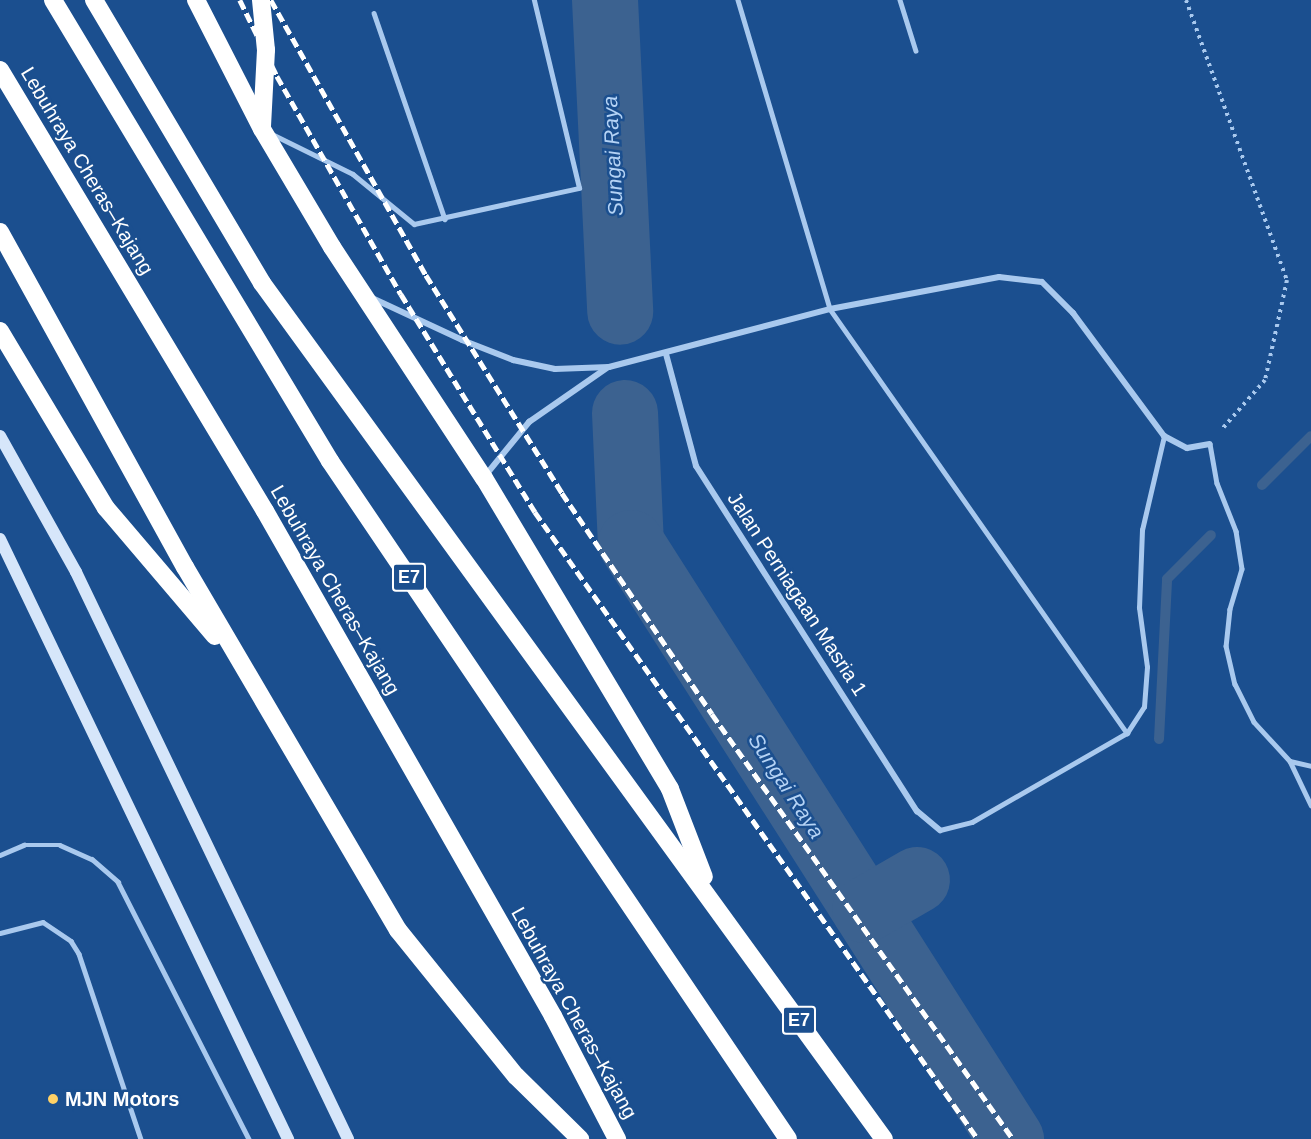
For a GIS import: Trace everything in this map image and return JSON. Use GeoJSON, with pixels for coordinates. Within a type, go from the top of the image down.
{"type":"FeatureCollection","features":[{"type":"Feature","properties":{"kind":"highway","name":"E7"},"geometry":{"type":"LineString","coordinates":[[53,0],[330,461],[788,1139]]}},
{"type":"Feature","properties":{"kind":"highway","name":"E7"},"geometry":{"type":"LineString","coordinates":[[94,0],[262,283],[884,1139]]}},
{"type":"Feature","properties":{"kind":"highway"},"geometry":{"type":"LineString","coordinates":[[196,0],[262,129],[361,293],[484,478],[670,789],[713,901]]}},
{"type":"Feature","properties":{"kind":"highway"},"geometry":{"type":"LineString","coordinates":[[261,0],[266,50],[262,129]]}},
{"type":"Feature","properties":{"kind":"highway","name":"Lebuhraya Cheras–Kajang"},"geometry":{"type":"LineString","coordinates":[[0,70],[271,522],[553,1016],[617,1139]]}},
{"type":"Feature","properties":{"kind":"highway"},"geometry":{"type":"LineString","coordinates":[[0,232],[246,671],[398,930],[516,1076],[580,1139]]}},
{"type":"Feature","properties":{"kind":"highway"},"geometry":{"type":"LineString","coordinates":[[0,331],[106,508],[246,671]]}},
{"type":"Feature","properties":{"kind":"street"},"geometry":{"type":"LineString","coordinates":[[361,293],[513,360],[555,369],[609,367],[666,354],[830,309],[999,277],[1042,282],[1073,313],[1164,436],[1187,448],[1210,444]]}},
{"type":"Feature","properties":{"kind":"street","name":"Jalan Perniagaan Masria 1"},"geometry":{"type":"LineString","coordinates":[[666,354],[696,466],[917,811],[940,830]]}},
{"type":"Feature","properties":{"kind":"street"},"geometry":{"type":"LineString","coordinates":[[484,478],[529,422],[562,395],[609,367]]}},
{"type":"Feature","properties":{"kind":"street"},"geometry":{"type":"LineString","coordinates":[[0,436],[76,572],[348,1139]]}},
{"type":"Feature","properties":{"kind":"street"},"geometry":{"type":"LineString","coordinates":[[0,539],[288,1139]]}},
{"type":"Feature","properties":{"kind":"lane"},"geometry":{"type":"LineString","coordinates":[[262,129],[353,174],[414,224],[579,188],[534,0]]}},
{"type":"Feature","properties":{"kind":"lane"},"geometry":{"type":"LineString","coordinates":[[738,0],[830,309],[1127,733]]}},
{"type":"Feature","properties":{"kind":"lane"},"geometry":{"type":"LineString","coordinates":[[900,0],[916,51]]}},
{"type":"Feature","properties":{"kind":"lane"},"geometry":{"type":"LineString","coordinates":[[374,13],[445,219]]}},
{"type":"Feature","properties":{"kind":"lane"},"geometry":{"type":"LineString","coordinates":[[940,830],[972,822],[1127,733],[1144,707],[1148,667],[1139,608],[1142,530],[1164,436]]}},
{"type":"Feature","properties":{"kind":"lane"},"geometry":{"type":"LineString","coordinates":[[1210,444],[1217,483],[1236,531],[1242,569],[1230,609],[1226,646],[1235,684],[1254,722],[1290,761],[1311,805]]}},
{"type":"Feature","properties":{"kind":"lane"},"geometry":{"type":"LineString","coordinates":[[1290,761],[1311,766]]}},
{"type":"Feature","properties":{"kind":"lane"},"geometry":{"type":"LineString","coordinates":[[0,855],[24,845],[60,844],[92,859],[118,882],[249,1139]]}},
{"type":"Feature","properties":{"kind":"lane"},"geometry":{"type":"LineString","coordinates":[[0,933],[43,922],[71,941],[79,954],[141,1139]]}},
{"type":"Feature","properties":{"kind":"path"},"geometry":{"type":"LineString","coordinates":[[1186,0],[1287,280],[1265,380],[1210,444]]}},
{"type":"Feature","properties":{"kind":"waterway","name":"Sungai Raya"},"geometry":{"type":"LineString","coordinates":[[605,0],[620,312]]}},
{"type":"Feature","properties":{"kind":"waterway","name":"Sungai Raya"},"geometry":{"type":"LineString","coordinates":[[625,413],[631,543],[1011,1139]]}},
{"type":"Feature","properties":{"kind":"waterway"},"geometry":{"type":"LineString","coordinates":[[1262,485],[1311,436]]}},
{"type":"Feature","properties":{"kind":"waterway"},"geometry":{"type":"LineString","coordinates":[[1159,739],[1167,579],[1211,535]]}},
{"type":"Feature","properties":{"kind":"waterway"},"geometry":{"type":"LineString","coordinates":[[865,910],[917,880]]}},
{"type":"Feature","properties":{"kind":"railway"},"geometry":{"type":"LineString","coordinates":[[240,0],[277,76],[401,294],[535,512],[978,1139]]}},
{"type":"Feature","properties":{"kind":"railway"},"geometry":{"type":"LineString","coordinates":[[271,0],[426,275],[562,493],[712,714],[1013,1139]]}},
{"type":"Feature","properties":{"kind":"place","name":"MJN Motors"},"geometry":{"type":"Point","coordinates":[53,1099]}}]}
